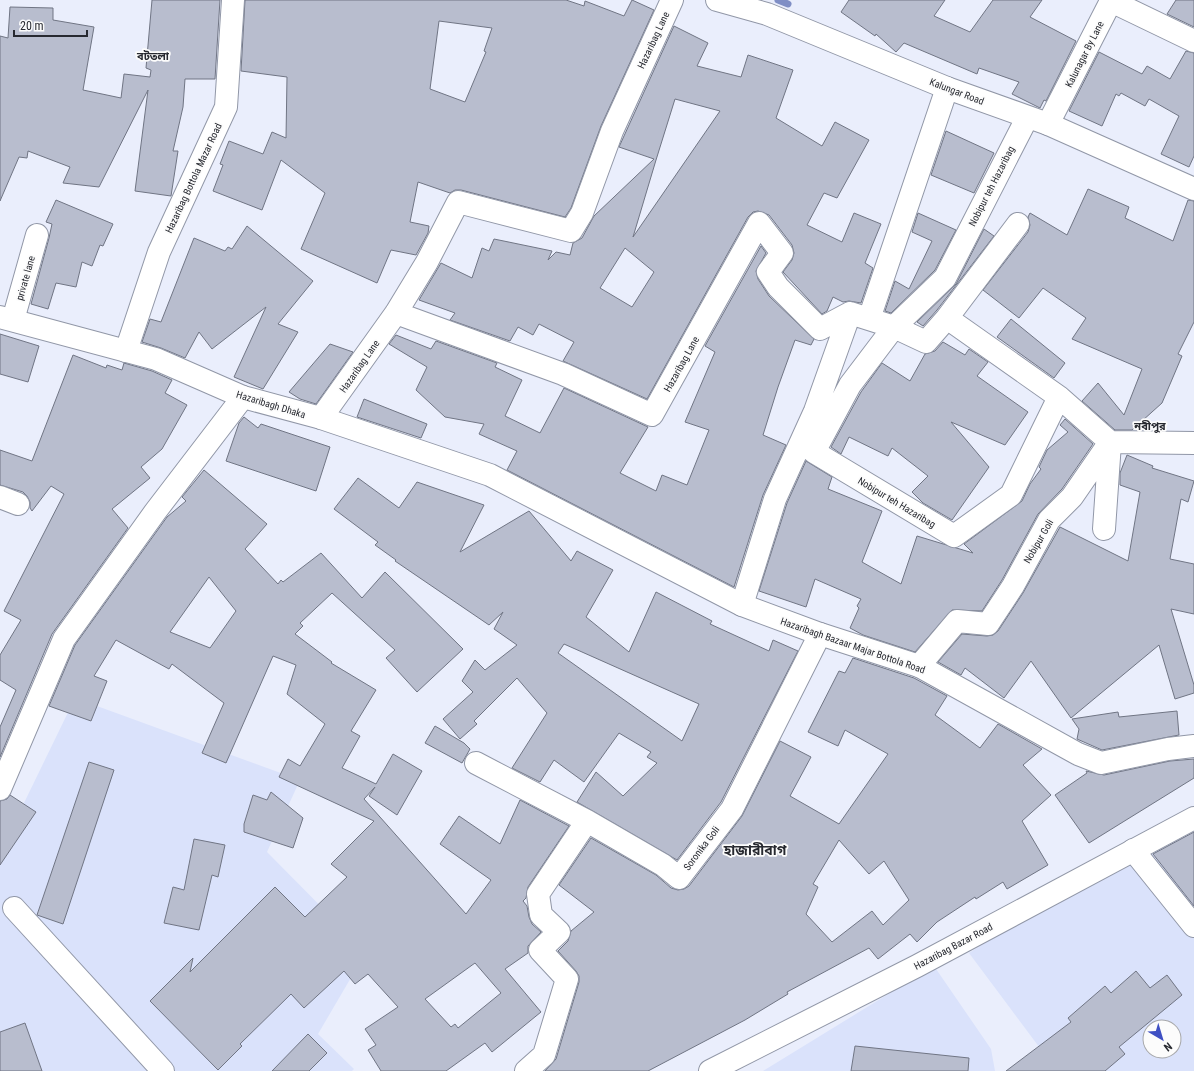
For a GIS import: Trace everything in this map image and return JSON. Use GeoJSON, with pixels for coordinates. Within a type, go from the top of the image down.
{"type":"FeatureCollection","features":[{"type":"Feature","properties":{"kind":"street","name":"Hazaribag Bottola Mazar Road"},"geometry":{"type":"LineString","coordinates":[[126,351],[159,252],[226,107],[233,0]]}},
{"type":"Feature","properties":{"kind":"street","name":"Hazaribag Lane"},"geometry":{"type":"LineString","coordinates":[[321,418],[396,313],[427,262],[458,202],[571,232],[582,213],[612,131],[672,0]]}},
{"type":"Feature","properties":{"kind":"street","name":"Kalungar Road"},"geometry":{"type":"LineString","coordinates":[[717,0],[767,14],[947,88],[1027,118],[1048,124],[1194,189]]}},
{"type":"Feature","properties":{"kind":"street","name":"Kalunagar By Lane"},"geometry":{"type":"LineString","coordinates":[[1048,124],[1111,1],[1194,41]]}},
{"type":"Feature","properties":{"kind":"street"},"geometry":{"type":"LineString","coordinates":[[742,605],[775,499],[860,316],[947,88]]}},
{"type":"Feature","properties":{"kind":"street","name":"Nobipur teh Hazaribag"},"geometry":{"type":"LineString","coordinates":[[1027,118],[945,278],[894,327],[850,385],[814,452],[954,536],[1012,495],[1059,397]]}},
{"type":"Feature","properties":{"kind":"street","name":"Hazaribag Lane"},"geometry":{"type":"LineString","coordinates":[[396,313],[563,374],[652,415],[759,223],[782,253],[768,272],[778,287],[820,329],[860,316]]}},
{"type":"Feature","properties":{"kind":"street"},"geometry":{"type":"LineString","coordinates":[[860,316],[894,327],[926,342],[947,318],[1018,224]]}},
{"type":"Feature","properties":{"kind":"street","name":"private lane"},"geometry":{"type":"LineString","coordinates":[[6,319],[37,235]]}},
{"type":"Feature","properties":{"kind":"street"},"geometry":{"type":"LineString","coordinates":[[947,318],[1059,397],[1110,442],[1194,443]]}},
{"type":"Feature","properties":{"kind":"street","name":"Hazaribagh Dhaka"},"geometry":{"type":"LineString","coordinates":[[6,319],[156,359],[243,397],[321,418],[490,475],[518,489]]}},
{"type":"Feature","properties":{"kind":"street"},"geometry":{"type":"LineString","coordinates":[[0,789],[64,639],[155,512],[243,397]]}},
{"type":"Feature","properties":{"kind":"street"},"geometry":{"type":"LineString","coordinates":[[1104,529],[1110,442]]}},
{"type":"Feature","properties":{"kind":"street","name":"Nobipur Goli"},"geometry":{"type":"LineString","coordinates":[[919,666],[957,621],[988,624],[1013,586],[1048,520],[1072,497],[1110,442]]}},
{"type":"Feature","properties":{"kind":"street","name":"Hazaribagh Bazaar Majar Bottola Road"},"geometry":{"type":"LineString","coordinates":[[518,489],[546,505],[742,605],[820,634],[919,666],[1078,754],[1101,763],[1168,749],[1194,746]]}},
{"type":"Feature","properties":{"kind":"street","name":"Soronika Goli"},"geometry":{"type":"LineString","coordinates":[[476,763],[587,821],[663,865],[679,878],[732,809],[820,634]]}},
{"type":"Feature","properties":{"kind":"street","name":"Hazaribag Bazar Road"},"geometry":{"type":"LineString","coordinates":[[710,1071],[917,966],[1194,818]]}},
{"type":"Feature","properties":{"kind":"street"},"geometry":{"type":"LineString","coordinates":[[526,1071],[544,1055],[567,979],[540,950],[559,932],[541,915],[538,894],[587,821]]}},
{"type":"Feature","properties":{"kind":"street"},"geometry":{"type":"LineString","coordinates":[[1133,850],[1194,926]]}},
{"type":"Feature","properties":{"kind":"street"},"geometry":{"type":"LineString","coordinates":[[14,908],[163,1071]]}},
{"type":"Feature","properties":{"kind":"shaded area"},"geometry":{"type":"Polygon","coordinates":[[[75,698],[300,780],[267,852],[366,952],[318,1034],[354,1069],[352,1071],[0,1071],[0,847],[6,840],[75,698]]]}},
{"type":"Feature","properties":{"kind":"shaded area"},"geometry":{"type":"Polygon","coordinates":[[[1194,808],[1194,1071],[1057,1071],[969,953],[1194,808]]]}},
{"type":"Feature","properties":{"kind":"shaded area"},"geometry":{"type":"Polygon","coordinates":[[[934,966],[991,1049],[995,1071],[763,1071],[934,966]]]}},
{"type":"Feature","properties":{"kind":"building"},"geometry":{"type":"Polygon","coordinates":[[[152,0],[220,0],[215,79],[185,79],[183,107],[173,151],[178,151],[171,196],[135,191],[148,90],[99,187],[63,183],[70,167],[28,151],[27,158],[19,157],[0,201],[0,36],[8,38],[10,7],[53,8],[53,20],[94,27],[83,90],[121,98],[124,74],[150,77],[151,70],[146,68],[152,0]]]}},
{"type":"Feature","properties":{"kind":"building"},"geometry":{"type":"Polygon","coordinates":[[[245,0],[566,0],[584,6],[585,1],[624,16],[632,0],[654,10],[601,126],[571,208],[565,217],[461,190],[455,190],[450,193],[418,182],[410,222],[429,226],[428,233],[416,255],[391,250],[377,283],[301,249],[325,193],[281,160],[262,210],[213,191],[223,165],[220,164],[229,141],[263,154],[272,132],[286,138],[287,77],[241,71],[245,0]],[[439,21],[430,89],[465,102],[486,52],[484,51],[492,28],[439,21]]]}},
{"type":"Feature","properties":{"kind":"building"},"geometry":{"type":"Polygon","coordinates":[[[849,0],[945,0],[934,16],[970,32],[993,0],[1042,0],[1030,17],[1076,41],[1046,101],[1044,100],[1040,108],[1012,94],[1019,82],[979,68],[977,74],[904,43],[896,52],[876,34],[875,36],[841,12],[849,0]]]}},
{"type":"Feature","properties":{"kind":"building"},"geometry":{"type":"Polygon","coordinates":[[[1176,0],[1194,0],[1194,27],[1167,14],[1176,0]]]}},
{"type":"Feature","properties":{"kind":"building"},"geometry":{"type":"Polygon","coordinates":[[[674,26],[708,43],[697,66],[741,77],[748,55],[793,70],[776,118],[822,146],[835,122],[869,140],[837,198],[824,193],[807,225],[842,242],[854,213],[881,224],[865,263],[873,268],[861,303],[849,301],[843,302],[833,297],[827,311],[822,314],[783,272],[792,260],[794,253],[792,245],[769,215],[758,211],[753,212],[748,217],[647,399],[563,361],[574,342],[539,324],[533,335],[518,327],[510,341],[450,320],[455,313],[419,300],[441,263],[472,278],[482,248],[489,251],[494,239],[552,251],[548,260],[556,252],[570,255],[573,243],[582,238],[594,216],[654,159],[619,147],[674,26]],[[675,99],[656,160],[633,237],[720,111],[675,99]],[[625,248],[600,288],[632,307],[654,272],[625,248]]]}},
{"type":"Feature","properties":{"kind":"building"},"geometry":{"type":"Polygon","coordinates":[[[1186,51],[1194,53],[1194,156],[1189,167],[1161,154],[1179,116],[1149,99],[1145,106],[1121,93],[1119,96],[1116,94],[1102,126],[1069,111],[1099,52],[1142,74],[1147,66],[1170,79],[1186,51]]]}},
{"type":"Feature","properties":{"kind":"building"},"geometry":{"type":"Polygon","coordinates":[[[946,131],[994,153],[974,193],[931,175],[946,131]]]}},
{"type":"Feature","properties":{"kind":"building"},"geometry":{"type":"Polygon","coordinates":[[[1088,189],[1129,207],[1125,218],[1173,241],[1188,200],[1194,201],[1194,322],[1178,354],[1182,356],[1162,403],[1132,430],[1115,430],[1082,401],[1098,383],[1124,415],[1142,369],[1072,339],[1086,318],[1043,288],[1019,318],[983,290],[1028,232],[1030,225],[1028,217],[1030,213],[1067,235],[1088,189]]]}},
{"type":"Feature","properties":{"kind":"building"},"geometry":{"type":"Polygon","coordinates":[[[56,200],[113,224],[103,246],[100,245],[92,266],[82,262],[76,287],[56,283],[48,309],[31,304],[52,224],[46,222],[56,200]]]}},
{"type":"Feature","properties":{"kind":"building"},"geometry":{"type":"Polygon","coordinates":[[[918,213],[956,230],[935,270],[891,313],[885,311],[895,281],[909,289],[932,241],[912,232],[918,213]]]}},
{"type":"Feature","properties":{"kind":"building"},"geometry":{"type":"Polygon","coordinates":[[[247,226],[313,281],[278,324],[298,332],[263,389],[234,377],[266,307],[212,349],[199,332],[185,358],[142,342],[150,319],[161,322],[194,238],[225,251],[228,247],[232,249],[247,226]]]}},
{"type":"Feature","properties":{"kind":"building"},"geometry":{"type":"Polygon","coordinates":[[[984,229],[994,236],[923,326],[917,322],[956,284],[984,229]]]}},
{"type":"Feature","properties":{"kind":"building"},"geometry":{"type":"Polygon","coordinates":[[[761,246],[766,253],[756,271],[758,279],[769,296],[814,339],[811,345],[795,340],[778,387],[763,435],[786,445],[763,495],[734,587],[507,470],[517,451],[479,434],[484,424],[445,417],[416,390],[427,367],[389,344],[396,335],[431,349],[436,341],[497,363],[495,367],[522,380],[505,416],[540,433],[564,388],[648,427],[620,473],[656,491],[662,475],[687,485],[709,430],[685,422],[715,352],[705,346],[761,246]]]}},
{"type":"Feature","properties":{"kind":"building"},"geometry":{"type":"Polygon","coordinates":[[[1011,319],[1065,363],[1054,378],[997,337],[1011,319]]]}},
{"type":"Feature","properties":{"kind":"building"},"geometry":{"type":"Polygon","coordinates":[[[0,334],[39,346],[28,382],[0,374],[0,334]]]}},
{"type":"Feature","properties":{"kind":"building"},"geometry":{"type":"Polygon","coordinates":[[[943,342],[965,355],[969,349],[988,362],[977,376],[1028,412],[1005,445],[951,422],[989,467],[952,520],[923,503],[912,492],[928,476],[892,448],[888,456],[849,437],[841,454],[831,447],[861,392],[882,363],[910,381],[925,354],[935,351],[943,342]]]}},
{"type":"Feature","properties":{"kind":"building"},"geometry":{"type":"Polygon","coordinates":[[[330,344],[353,352],[316,404],[300,399],[289,392],[330,344]]]}},
{"type":"Feature","properties":{"kind":"building"},"geometry":{"type":"Polygon","coordinates":[[[73,355],[106,368],[107,365],[122,370],[124,363],[152,371],[172,380],[165,393],[187,405],[162,449],[141,467],[150,478],[112,509],[128,528],[52,634],[0,757],[0,727],[16,690],[0,680],[0,655],[21,620],[4,611],[64,494],[51,486],[32,511],[30,508],[30,502],[23,492],[0,485],[0,450],[32,461],[73,355]]]}},
{"type":"Feature","properties":{"kind":"building"},"geometry":{"type":"Polygon","coordinates":[[[364,399],[427,424],[421,438],[357,417],[364,399]]]}},
{"type":"Feature","properties":{"kind":"building"},"geometry":{"type":"Polygon","coordinates":[[[244,417],[258,428],[261,424],[330,447],[316,491],[226,461],[239,423],[244,417]]]}},
{"type":"Feature","properties":{"kind":"building"},"geometry":{"type":"Polygon","coordinates":[[[1065,419],[1093,444],[1062,489],[1038,514],[1002,580],[982,611],[952,610],[915,652],[863,635],[850,628],[859,608],[857,606],[861,599],[815,579],[806,607],[759,591],[787,503],[806,461],[832,477],[828,489],[882,511],[862,562],[901,584],[917,536],[973,553],[964,544],[1022,501],[1030,484],[1041,469],[1039,467],[1047,450],[1068,432],[1060,425],[1065,419]]]}},
{"type":"Feature","properties":{"kind":"building"},"geometry":{"type":"Polygon","coordinates":[[[1127,455],[1153,466],[1152,468],[1194,481],[1188,502],[1181,499],[1170,559],[1194,564],[1194,614],[1171,609],[1194,685],[1194,693],[1175,699],[1159,645],[1071,718],[1031,661],[1004,698],[965,668],[961,675],[938,662],[962,634],[987,636],[993,635],[998,631],[1023,593],[1060,527],[1128,561],[1140,492],[1120,485],[1120,473],[1127,455]]]}},
{"type":"Feature","properties":{"kind":"building"},"geometry":{"type":"Polygon","coordinates":[[[204,470],[267,524],[245,549],[278,584],[281,580],[283,582],[321,553],[362,598],[385,572],[463,649],[417,692],[386,658],[395,650],[332,593],[300,623],[303,626],[295,634],[332,662],[331,663],[376,690],[351,731],[360,736],[342,768],[376,784],[393,754],[422,771],[397,815],[369,796],[375,787],[364,799],[466,914],[491,880],[440,844],[459,816],[500,844],[520,800],[569,826],[528,887],[526,898],[523,901],[527,906],[532,924],[541,932],[528,946],[528,953],[505,969],[541,1012],[492,1052],[485,1043],[446,1071],[381,1071],[368,1050],[376,1045],[365,1029],[398,1007],[368,974],[355,984],[344,971],[304,1008],[291,994],[240,1044],[242,1046],[218,1070],[150,1001],[193,958],[190,972],[275,887],[305,917],[347,877],[331,864],[374,821],[279,777],[288,759],[300,766],[325,724],[287,694],[296,665],[273,656],[226,763],[202,753],[224,703],[172,664],[169,669],[116,640],[94,676],[107,681],[91,721],[49,706],[75,645],[167,517],[186,501],[182,497],[204,470]],[[209,577],[170,632],[210,648],[236,611],[209,577]],[[475,963],[425,999],[451,1027],[455,1024],[458,1028],[501,993],[475,963]]]}},
{"type":"Feature","properties":{"kind":"building"},"geometry":{"type":"Polygon","coordinates":[[[358,478],[399,508],[417,482],[484,505],[460,552],[529,511],[571,561],[577,551],[613,570],[586,617],[629,652],[656,592],[712,621],[710,624],[769,651],[773,640],[798,651],[721,802],[677,860],[577,802],[596,772],[623,796],[657,763],[647,757],[651,752],[619,733],[584,782],[554,760],[540,782],[512,768],[547,713],[517,678],[474,721],[477,724],[460,739],[443,719],[473,692],[462,681],[475,660],[485,670],[517,645],[494,629],[503,612],[489,625],[395,561],[396,560],[375,545],[378,542],[334,509],[358,478]],[[564,644],[558,653],[682,741],[699,704],[564,644]]]}},
{"type":"Feature","properties":{"kind":"building"},"geometry":{"type":"Polygon","coordinates":[[[853,658],[914,678],[947,696],[935,715],[980,748],[998,724],[1042,749],[1023,765],[1051,795],[1022,821],[1048,865],[1007,889],[1003,882],[976,899],[975,897],[937,922],[917,942],[910,934],[878,959],[869,948],[787,992],[788,994],[745,1020],[648,1071],[545,1071],[556,1059],[579,982],[579,976],[576,971],[558,951],[568,941],[571,931],[594,912],[559,885],[591,838],[656,875],[671,888],[678,890],[684,889],[689,886],[742,816],[780,741],[811,757],[790,796],[839,824],[888,754],[845,730],[838,746],[808,732],[839,671],[845,673],[853,658]],[[839,840],[813,884],[818,887],[806,914],[832,942],[872,911],[883,925],[909,900],[884,861],[869,874],[839,840]]]}},
{"type":"Feature","properties":{"kind":"building"},"geometry":{"type":"Polygon","coordinates":[[[1177,711],[1179,735],[1102,750],[1077,739],[1079,729],[1072,719],[1118,712],[1119,717],[1177,711]]]}},
{"type":"Feature","properties":{"kind":"building"},"geometry":{"type":"Polygon","coordinates":[[[435,726],[464,743],[470,749],[462,763],[425,743],[435,726]]]}},
{"type":"Feature","properties":{"kind":"building"},"geometry":{"type":"Polygon","coordinates":[[[1194,759],[1194,778],[1089,843],[1055,795],[1087,773],[1086,771],[1104,775],[1170,761],[1194,759]]]}},
{"type":"Feature","properties":{"kind":"building"},"geometry":{"type":"Polygon","coordinates":[[[89,762],[114,770],[63,924],[37,915],[89,762]]]}},
{"type":"Feature","properties":{"kind":"building"},"geometry":{"type":"Polygon","coordinates":[[[271,792],[303,818],[293,848],[244,832],[244,824],[253,795],[267,800],[271,792]]]}},
{"type":"Feature","properties":{"kind":"building"},"geometry":{"type":"Polygon","coordinates":[[[10,795],[36,812],[0,865],[0,801],[7,799],[10,795]]]}},
{"type":"Feature","properties":{"kind":"building"},"geometry":{"type":"Polygon","coordinates":[[[1194,832],[1194,906],[1153,854],[1194,832]]]}},
{"type":"Feature","properties":{"kind":"building"},"geometry":{"type":"Polygon","coordinates":[[[194,839],[225,845],[218,877],[212,875],[199,930],[164,923],[173,887],[184,890],[194,839]]]}},
{"type":"Feature","properties":{"kind":"building"},"geometry":{"type":"Polygon","coordinates":[[[1136,971],[1150,988],[1167,975],[1182,995],[1153,1019],[1142,1019],[1142,1028],[1119,1047],[1125,1054],[1105,1071],[1006,1071],[1071,1022],[1068,1018],[1105,986],[1111,993],[1136,971]]]}},
{"type":"Feature","properties":{"kind":"building"},"geometry":{"type":"Polygon","coordinates":[[[25,1023],[42,1071],[0,1071],[0,1032],[25,1023]]]}},
{"type":"Feature","properties":{"kind":"building"},"geometry":{"type":"Polygon","coordinates":[[[308,1034],[327,1053],[309,1071],[272,1071],[308,1034]]]}},
{"type":"Feature","properties":{"kind":"building"},"geometry":{"type":"Polygon","coordinates":[[[855,1046],[969,1058],[968,1071],[851,1071],[855,1046]]]}},
{"type":"Feature","properties":{"kind":"waterway"},"geometry":{"type":"LineString","coordinates":[[778,0],[788,4]]}},
{"type":"Feature","properties":{"kind":"district","name":"বটতলা"},"geometry":{"type":"Point","coordinates":[153,56]}},
{"type":"Feature","properties":{"kind":"district","name":"নবীপুর"},"geometry":{"type":"Point","coordinates":[1150,426]}},
{"type":"Feature","properties":{"kind":"district","name":"হাজারীবাগ"},"geometry":{"type":"Point","coordinates":[755,850]}}]}
